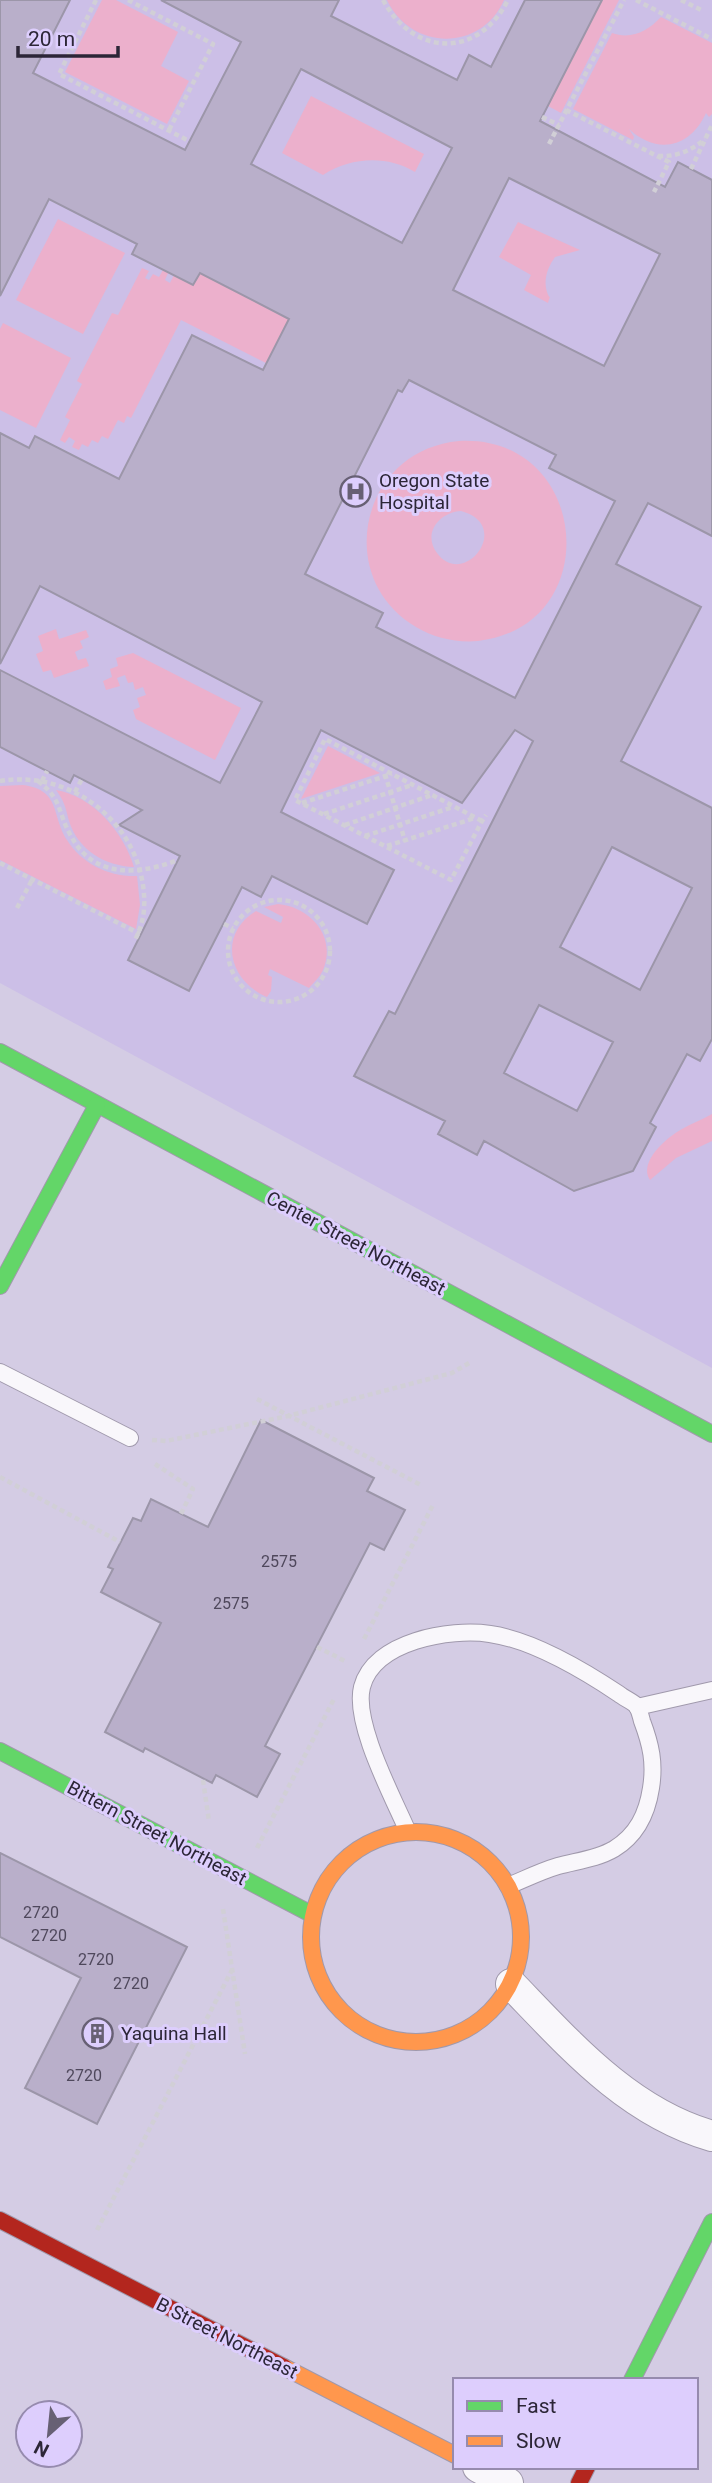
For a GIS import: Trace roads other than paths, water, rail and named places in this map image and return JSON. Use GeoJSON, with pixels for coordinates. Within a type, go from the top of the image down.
{"type":"FeatureCollection","features":[{"type":"Feature","properties":{"kind":"street","name":"Center Street Northeast"},"geometry":{"type":"LineString","coordinates":[[0,1052],[712,1434]]}},
{"type":"Feature","properties":{"kind":"street"},"geometry":{"type":"LineString","coordinates":[[0,1286],[97,1105]]}},
{"type":"Feature","properties":{"kind":"street","name":"Bittern Street Northeast"},"geometry":{"type":"LineString","coordinates":[[0,1751],[313,1915]]}},
{"type":"Feature","properties":{"kind":"street"},"geometry":{"type":"LineString","coordinates":[[408,1832],[438,1834],[466,1844],[490,1862],[508,1886],[520,1918],[521,1952],[511,1984],[492,2012],[464,2032],[432,2042],[398,2041],[377,2034],[366,2030],[339,2009],[320,1981],[311,1948],[313,1915],[326,1884],[347,1858],[375,1840],[408,1832]]}},
{"type":"Feature","properties":{"kind":"street"},"geometry":{"type":"LineString","coordinates":[[511,1984],[569,2044],[618,2088],[662,2116],[712,2136]]}},
{"type":"Feature","properties":{"kind":"street","name":"B Street Northeast"},"geometry":{"type":"LineString","coordinates":[[0,2220],[453,2454]]}},
{"type":"Feature","properties":{"kind":"street"},"geometry":{"type":"LineString","coordinates":[[633,2378],[712,2222]]}},
{"type":"Feature","properties":{"kind":"street"},"geometry":{"type":"LineString","coordinates":[[482,2469],[509,2483]]}},
{"type":"Feature","properties":{"kind":"lane"},"geometry":{"type":"LineString","coordinates":[[0,1372],[130,1438]]}},
{"type":"Feature","properties":{"kind":"lane"},"geometry":{"type":"LineString","coordinates":[[408,1832],[368,1738],[360,1704],[363,1685],[381,1657],[406,1645],[445,1633],[490,1634],[536,1648],[597,1679],[637,1707],[652,1747],[652,1782],[647,1811],[636,1831],[614,1849],[591,1858],[556,1866],[508,1886]]}},
{"type":"Feature","properties":{"kind":"lane"},"geometry":{"type":"LineString","coordinates":[[637,1707],[712,1690]]}},
{"type":"Feature","properties":{"kind":"place","name":"Oregon State Hospital"},"geometry":{"type":"Point","coordinates":[356,491]}},
{"type":"Feature","properties":{"kind":"place","name":"Yaquina Hall"},"geometry":{"type":"Point","coordinates":[98,2033]}}]}
